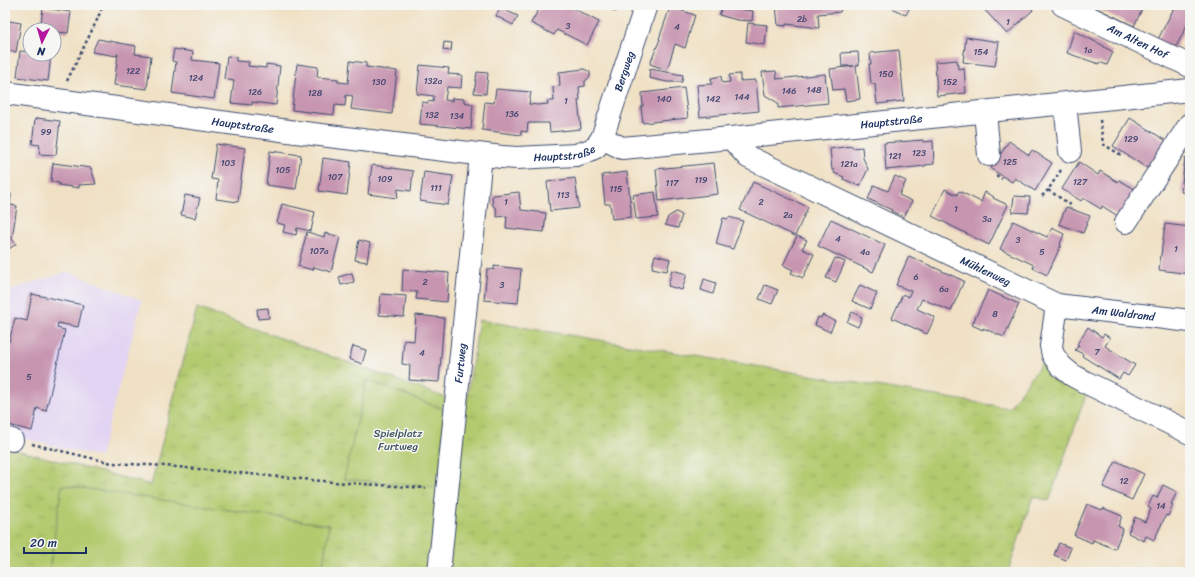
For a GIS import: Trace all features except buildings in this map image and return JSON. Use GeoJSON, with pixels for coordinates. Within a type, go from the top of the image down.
{"type":"FeatureCollection","features":[{"type":"Feature","properties":{"kind":"street","name":"Bergweg"},"geometry":{"type":"LineString","coordinates":[[602,138],[646,5]]}},
{"type":"Feature","properties":{"kind":"street","name":"Am Alten Hof"},"geometry":{"type":"LineString","coordinates":[[1063,5],[1190,66]]}},
{"type":"Feature","properties":{"kind":"street","name":"Hauptstraße"},"geometry":{"type":"LineString","coordinates":[[5,92],[288,131],[481,155],[517,158],[576,155],[596,147],[602,138],[622,148],[1065,104],[1190,90]]}},
{"type":"Feature","properties":{"kind":"street"},"geometry":{"type":"LineString","coordinates":[[1065,104],[1070,151]]}},
{"type":"Feature","properties":{"kind":"street"},"geometry":{"type":"LineString","coordinates":[[985,112],[989,155]]}},
{"type":"Feature","properties":{"kind":"street"},"geometry":{"type":"LineString","coordinates":[[1126,222],[1190,124]]}},
{"type":"Feature","properties":{"kind":"street","name":"Mühlenweg"},"geometry":{"type":"LineString","coordinates":[[731,138],[748,157],[1057,305]]}},
{"type":"Feature","properties":{"kind":"street","name":"Furtweg"},"geometry":{"type":"LineString","coordinates":[[439,572],[481,155]]}},
{"type":"Feature","properties":{"kind":"street"},"geometry":{"type":"LineString","coordinates":[[1057,305],[1051,346],[1053,355],[1061,366],[1072,375],[1083,381],[1190,433]]}},
{"type":"Feature","properties":{"kind":"street","name":"Am Waldrand"},"geometry":{"type":"LineString","coordinates":[[1057,305],[1190,321]]}},
{"type":"Feature","properties":{"kind":"path"},"geometry":{"type":"LineString","coordinates":[[58,99],[98,20],[104,5]]}},
{"type":"Feature","properties":{"kind":"path"},"geometry":{"type":"LineString","coordinates":[[1098,100],[1103,144],[1121,155]]}},
{"type":"Feature","properties":{"kind":"path"},"geometry":{"type":"LineString","coordinates":[[1042,196],[1048,190],[1070,156],[1070,151]]}},
{"type":"Feature","properties":{"kind":"path"},"geometry":{"type":"LineString","coordinates":[[1048,190],[1071,205]]}},
{"type":"Feature","properties":{"kind":"path"},"geometry":{"type":"LineString","coordinates":[[9,439],[112,463],[166,466],[332,482],[447,490]]}},
{"type":"Feature","properties":{"kind":"shaded area"},"geometry":{"type":"Polygon","coordinates":[[[68,272],[142,300],[100,457],[5,434],[5,315],[12,289],[68,272]]]}},
{"type":"Feature","properties":{"kind":"green space"},"geometry":{"type":"Polygon","coordinates":[[[197,308],[466,405],[479,320],[1009,408],[1041,364],[1087,392],[1049,501],[1033,496],[1008,572],[5,572],[5,447],[151,485],[197,308]]]}},
{"type":"Feature","properties":{"kind":"green space","name":"Spielplatz Furtweg"},"geometry":{"type":"Polygon","coordinates":[[[367,380],[445,410],[439,487],[344,479],[367,380]]]}},
{"type":"Feature","properties":{"kind":"green space"},"geometry":{"type":"Polygon","coordinates":[[[62,485],[329,525],[322,572],[49,572],[62,485]]]}}]}
